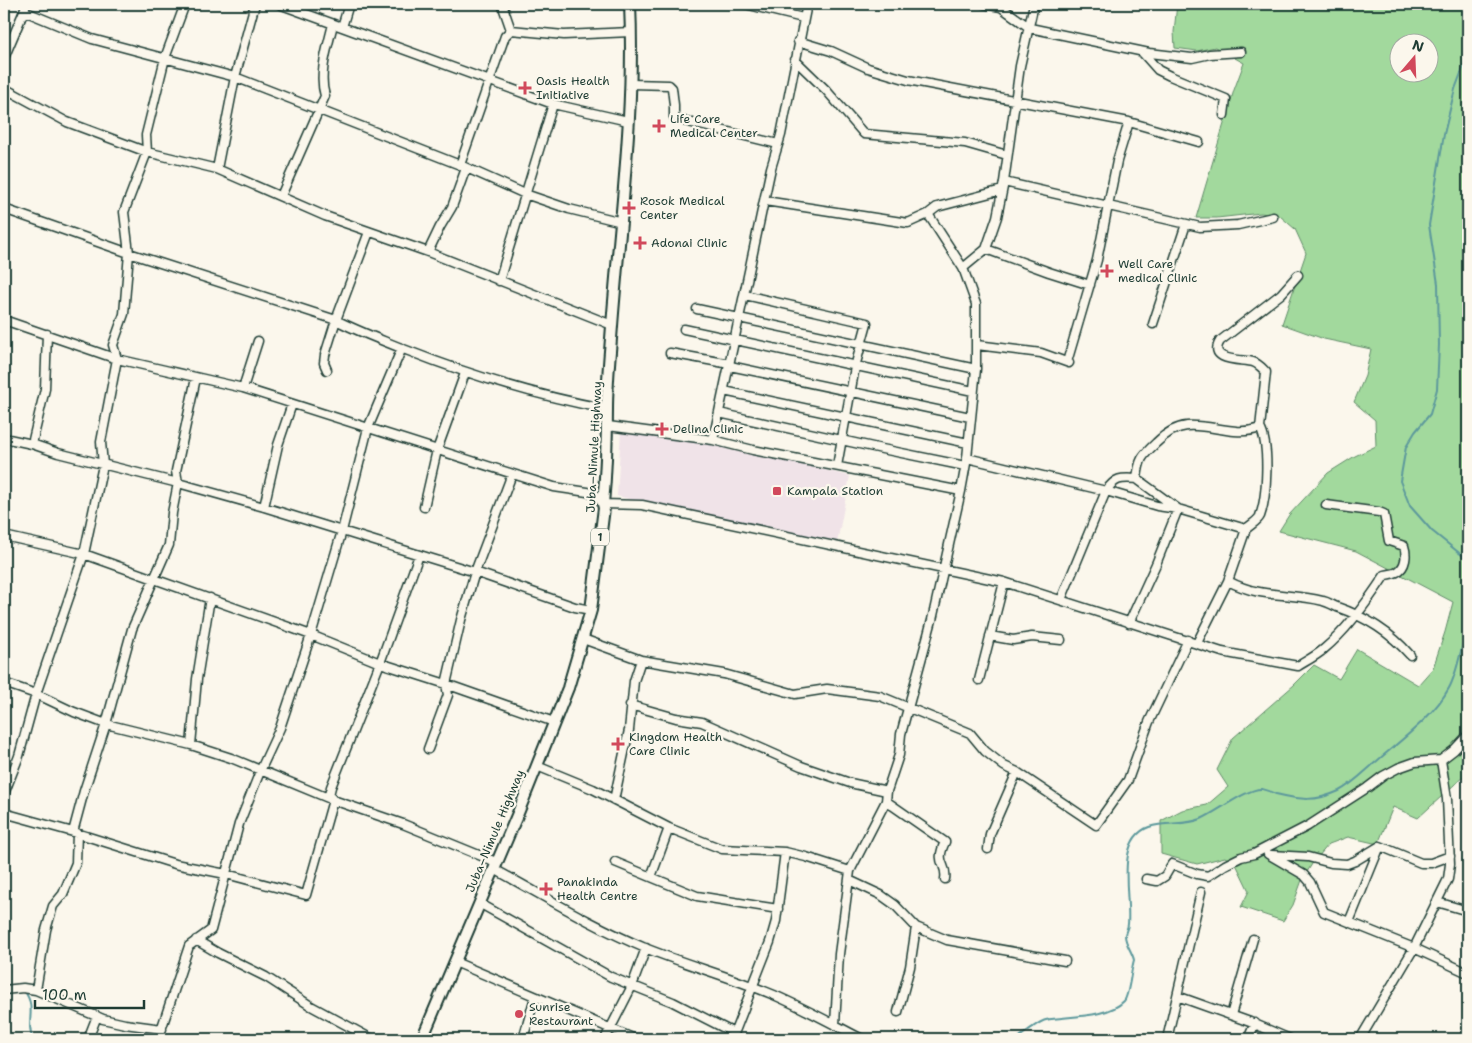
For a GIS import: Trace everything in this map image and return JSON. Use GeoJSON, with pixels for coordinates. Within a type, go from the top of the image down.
{"type":"FeatureCollection","features":[{"type":"Feature","properties":{"kind":"main road","name":"Juba–Nimule Highway"},"geometry":{"type":"LineString","coordinates":[[424,1038],[568,688],[591,610],[604,508],[612,326],[622,222],[631,32],[628,4]]}},
{"type":"Feature","properties":{"kind":"street"},"geometry":{"type":"LineString","coordinates":[[4,794],[19,756],[36,694],[84,554],[103,465],[101,442],[117,359],[113,345],[124,314],[129,253],[124,212],[147,152],[146,135],[165,58],[185,4]]}},
{"type":"Feature","properties":{"kind":"street"},"geometry":{"type":"LineString","coordinates":[[217,169],[235,77],[254,4]]}},
{"type":"Feature","properties":{"kind":"street"},"geometry":{"type":"LineString","coordinates":[[279,4],[552,104],[628,121]]}},
{"type":"Feature","properties":{"kind":"street"},"geometry":{"type":"LineString","coordinates":[[342,27],[349,4]]}},
{"type":"Feature","properties":{"kind":"street"},"geometry":{"type":"LineString","coordinates":[[502,4],[511,30]]}},
{"type":"Feature","properties":{"kind":"street"},"geometry":{"type":"LineString","coordinates":[[745,4],[803,18]]}},
{"type":"Feature","properties":{"kind":"street"},"geometry":{"type":"LineString","coordinates":[[713,440],[807,4]]}},
{"type":"Feature","properties":{"kind":"street"},"geometry":{"type":"LineString","coordinates":[[984,4],[1001,7],[1030,28],[1155,54],[1192,58],[1210,54],[1241,52]]}},
{"type":"Feature","properties":{"kind":"street"},"geometry":{"type":"LineString","coordinates":[[963,268],[986,249],[997,217],[1014,101],[1034,4]]}},
{"type":"Feature","properties":{"kind":"street"},"geometry":{"type":"LineString","coordinates":[[4,58],[25,8],[92,39],[235,77],[463,166],[525,194],[570,209],[622,222]]}},
{"type":"Feature","properties":{"kind":"street"},"geometry":{"type":"LineString","coordinates":[[281,196],[326,96],[323,89],[324,67],[333,24]]}},
{"type":"Feature","properties":{"kind":"street"},"geometry":{"type":"LineString","coordinates":[[511,30],[564,35],[631,32]]}},
{"type":"Feature","properties":{"kind":"street"},"geometry":{"type":"LineString","coordinates":[[428,252],[452,207],[489,81],[505,36],[511,30]]}},
{"type":"Feature","properties":{"kind":"street"},"geometry":{"type":"LineString","coordinates":[[798,41],[830,51],[868,68],[908,80],[1129,122],[1199,142]]}},
{"type":"Feature","properties":{"kind":"street"},"geometry":{"type":"LineString","coordinates":[[1140,51],[1158,70],[1226,99],[1224,115]]}},
{"type":"Feature","properties":{"kind":"street"},"geometry":{"type":"LineString","coordinates":[[795,60],[826,90],[864,134],[965,143],[1007,155]]}},
{"type":"Feature","properties":{"kind":"street"},"geometry":{"type":"LineString","coordinates":[[630,84],[669,85],[672,88],[674,117],[676,119],[778,144]]}},
{"type":"Feature","properties":{"kind":"street"},"geometry":{"type":"LineString","coordinates":[[4,88],[67,122],[147,152],[217,169],[325,216],[428,252],[612,326]]}},
{"type":"Feature","properties":{"kind":"street"},"geometry":{"type":"LineString","coordinates":[[499,281],[552,104]]}},
{"type":"Feature","properties":{"kind":"street"},"geometry":{"type":"LineString","coordinates":[[977,344],[1041,354],[1068,362],[1090,285],[1118,161],[1129,122]]}},
{"type":"Feature","properties":{"kind":"street"},"geometry":{"type":"LineString","coordinates":[[765,201],[908,223],[928,214],[937,207],[1003,186],[1109,206],[1200,227],[1229,225],[1273,217]]}},
{"type":"Feature","properties":{"kind":"street"},"geometry":{"type":"LineString","coordinates":[[4,209],[129,253],[336,320],[356,330],[465,373],[543,396],[607,409]]}},
{"type":"Feature","properties":{"kind":"street"},"geometry":{"type":"LineString","coordinates":[[835,1026],[839,954],[850,871],[886,801],[887,791],[899,754],[901,734],[944,570],[966,462],[976,369],[976,304],[963,268],[928,214]]}},
{"type":"Feature","properties":{"kind":"street"},"geometry":{"type":"LineString","coordinates":[[1153,324],[1186,224]]}},
{"type":"Feature","properties":{"kind":"street"},"geometry":{"type":"LineString","coordinates":[[327,370],[324,363],[325,355],[369,232]]}},
{"type":"Feature","properties":{"kind":"street"},"geometry":{"type":"LineString","coordinates":[[986,249],[1090,285]]}},
{"type":"Feature","properties":{"kind":"street"},"geometry":{"type":"LineString","coordinates":[[1197,643],[1228,582],[1246,529],[1259,518],[1267,483],[1265,437],[1260,428],[1266,372],[1256,363],[1222,356],[1218,353],[1217,348],[1220,341],[1281,294],[1298,275]]}},
{"type":"Feature","properties":{"kind":"street"},"geometry":{"type":"LineString","coordinates":[[745,295],[867,323],[855,367],[852,393],[837,466]]}},
{"type":"Feature","properties":{"kind":"street"},"geometry":{"type":"LineString","coordinates":[[697,310],[976,369]]}},
{"type":"Feature","properties":{"kind":"street"},"geometry":{"type":"LineString","coordinates":[[4,320],[117,359],[242,388],[554,487],[594,493],[603,504],[642,505],[1004,582],[1222,652],[1298,666],[1323,650],[1345,628],[1370,598],[1385,575],[1396,573],[1405,563],[1406,550],[1404,546],[1389,541],[1384,514],[1326,505]]}},
{"type":"Feature","properties":{"kind":"street"},"geometry":{"type":"LineString","coordinates":[[684,329],[973,391]]}},
{"type":"Feature","properties":{"kind":"street"},"geometry":{"type":"LineString","coordinates":[[32,444],[45,389],[46,334]]}},
{"type":"Feature","properties":{"kind":"street"},"geometry":{"type":"LineString","coordinates":[[242,388],[258,341]]}},
{"type":"Feature","properties":{"kind":"street"},"geometry":{"type":"LineString","coordinates":[[158,1039],[189,946],[211,930],[239,824],[280,728],[311,635],[342,531],[368,428],[402,348]]}},
{"type":"Feature","properties":{"kind":"street"},"geometry":{"type":"LineString","coordinates":[[670,353],[970,417]]}},
{"type":"Feature","properties":{"kind":"street"},"geometry":{"type":"LineString","coordinates":[[424,507],[436,450],[465,373]]}},
{"type":"Feature","properties":{"kind":"street"},"geometry":{"type":"LineString","coordinates":[[36,990],[40,956],[51,914],[54,906],[63,894],[76,863],[75,832],[84,792],[106,724],[132,629],[169,545],[172,513],[178,483],[176,470],[196,378]]}},
{"type":"Feature","properties":{"kind":"street"},"geometry":{"type":"LineString","coordinates":[[724,391],[968,443]]}},
{"type":"Feature","properties":{"kind":"street"},"geometry":{"type":"LineString","coordinates":[[264,507],[278,445],[292,404]]}},
{"type":"Feature","properties":{"kind":"street"},"geometry":{"type":"LineString","coordinates":[[720,413],[1106,491],[1246,529]]}},
{"type":"Feature","properties":{"kind":"street"},"geometry":{"type":"LineString","coordinates":[[608,426],[713,440],[753,450],[961,491]]}},
{"type":"Feature","properties":{"kind":"street"},"geometry":{"type":"LineString","coordinates":[[1137,479],[1139,462],[1144,454],[1165,434],[1174,430],[1186,426],[1242,432],[1260,428]]}},
{"type":"Feature","properties":{"kind":"street"},"geometry":{"type":"LineString","coordinates":[[4,438],[264,507],[475,572],[575,607],[591,610]]}},
{"type":"Feature","properties":{"kind":"street"},"geometry":{"type":"LineString","coordinates":[[428,749],[448,695],[446,684],[461,620],[475,572],[512,474]]}},
{"type":"Feature","properties":{"kind":"street"},"geometry":{"type":"LineString","coordinates":[[1060,600],[1106,491],[1114,481],[1123,478],[1137,479],[1178,509]]}},
{"type":"Feature","properties":{"kind":"street"},"geometry":{"type":"LineString","coordinates":[[1129,623],[1156,564],[1178,509]]}},
{"type":"Feature","properties":{"kind":"street"},"geometry":{"type":"LineString","coordinates":[[4,536],[84,554],[311,635],[380,663],[554,722]]}},
{"type":"Feature","properties":{"kind":"street"},"geometry":{"type":"LineString","coordinates":[[333,800],[329,795],[330,787],[380,663],[420,555]]}},
{"type":"Feature","properties":{"kind":"street"},"geometry":{"type":"LineString","coordinates":[[979,680],[1004,582]]}},
{"type":"Feature","properties":{"kind":"street"},"geometry":{"type":"LineString","coordinates":[[1228,582],[1252,592],[1322,600],[1356,614],[1389,633],[1397,639],[1410,655]]}},
{"type":"Feature","properties":{"kind":"street"},"geometry":{"type":"LineString","coordinates":[[191,745],[197,679],[210,598]]}},
{"type":"Feature","properties":{"kind":"street"},"geometry":{"type":"LineString","coordinates":[[990,636],[1014,640],[1032,637],[1061,640]]}},
{"type":"Feature","properties":{"kind":"street"},"geometry":{"type":"LineString","coordinates":[[583,639],[641,660],[724,674],[795,694],[827,689],[880,696],[970,733],[985,751],[1004,766],[1017,772],[1096,824],[1128,780],[1149,722],[1188,640]]}},
{"type":"Feature","properties":{"kind":"street"},"geometry":{"type":"LineString","coordinates":[[614,800],[629,730],[630,705],[634,681],[641,660]]}},
{"type":"Feature","properties":{"kind":"street"},"geometry":{"type":"LineString","coordinates":[[4,682],[106,724],[191,745],[261,769],[333,800],[403,824],[495,866],[550,901],[646,948],[752,986],[796,1005],[862,1039]]}},
{"type":"Feature","properties":{"kind":"street"},"geometry":{"type":"LineString","coordinates":[[630,705],[676,718],[702,722],[801,766],[850,783],[887,791]]}},
{"type":"Feature","properties":{"kind":"street"},"geometry":{"type":"LineString","coordinates":[[1254,854],[1308,826],[1367,788],[1382,776],[1398,768],[1415,762],[1442,760],[1468,735]]}},
{"type":"Feature","properties":{"kind":"street"},"geometry":{"type":"LineString","coordinates":[[1360,1039],[1414,948],[1448,879],[1450,856],[1447,799],[1442,760]]}},
{"type":"Feature","properties":{"kind":"street"},"geometry":{"type":"LineString","coordinates":[[537,766],[614,800],[669,828],[722,849],[786,852],[850,871]]}},
{"type":"Feature","properties":{"kind":"street"},"geometry":{"type":"LineString","coordinates":[[988,848],[990,834],[1017,772]]}},
{"type":"Feature","properties":{"kind":"street"},"geometry":{"type":"LineString","coordinates":[[4,813],[75,832],[175,864],[226,874],[306,895],[333,800]]}},
{"type":"Feature","properties":{"kind":"street"},"geometry":{"type":"LineString","coordinates":[[886,801],[944,842],[940,852],[940,860],[946,873],[945,879]]}},
{"type":"Feature","properties":{"kind":"street"},"geometry":{"type":"LineString","coordinates":[[651,877],[669,828]]}},
{"type":"Feature","properties":{"kind":"street"},"geometry":{"type":"LineString","coordinates":[[1380,846],[1422,862],[1431,863],[1450,856]]}},
{"type":"Feature","properties":{"kind":"street"},"geometry":{"type":"LineString","coordinates":[[1146,879],[1157,881],[1165,876],[1172,864],[1208,876],[1241,857],[1254,854],[1308,857],[1331,863],[1347,864],[1380,846]]}},
{"type":"Feature","properties":{"kind":"street"},"geometry":{"type":"LineString","coordinates":[[1349,922],[1380,846]]}},
{"type":"Feature","properties":{"kind":"street"},"geometry":{"type":"LineString","coordinates":[[479,903],[611,977],[673,1002],[733,1036],[770,942],[778,909],[786,852]]}},
{"type":"Feature","properties":{"kind":"street"},"geometry":{"type":"LineString","coordinates":[[1268,854],[1304,876],[1310,882],[1324,912],[1414,948],[1468,973]]}},
{"type":"Feature","properties":{"kind":"street"},"geometry":{"type":"LineString","coordinates":[[615,862],[697,896],[778,909]]}},
{"type":"Feature","properties":{"kind":"street"},"geometry":{"type":"LineString","coordinates":[[849,880],[880,895],[895,905],[916,927],[948,940],[1065,961]]}},
{"type":"Feature","properties":{"kind":"street"},"geometry":{"type":"LineString","coordinates":[[1167,1039],[1201,892]]}},
{"type":"Feature","properties":{"kind":"street"},"geometry":{"type":"LineString","coordinates":[[1438,902],[1468,911]]}},
{"type":"Feature","properties":{"kind":"street"},"geometry":{"type":"LineString","coordinates":[[898,1012],[910,968],[916,927]]}},
{"type":"Feature","properties":{"kind":"street"},"geometry":{"type":"LineString","coordinates":[[1231,1015],[1253,939]]}},
{"type":"Feature","properties":{"kind":"street"},"geometry":{"type":"LineString","coordinates":[[196,940],[218,954],[266,977],[312,1006],[372,1039]]}},
{"type":"Feature","properties":{"kind":"street"},"geometry":{"type":"LineString","coordinates":[[605,1039],[632,986],[646,948]]}},
{"type":"Feature","properties":{"kind":"street"},"geometry":{"type":"LineString","coordinates":[[1177,996],[1188,960]]}},
{"type":"Feature","properties":{"kind":"street"},"geometry":{"type":"LineString","coordinates":[[455,962],[635,1039]]}},
{"type":"Feature","properties":{"kind":"street"},"geometry":{"type":"LineString","coordinates":[[4,990],[23,988],[36,990],[96,1016],[125,1024],[162,1029]]}},
{"type":"Feature","properties":{"kind":"street"},"geometry":{"type":"LineString","coordinates":[[1177,996],[1255,1023],[1290,1039]]}},
{"type":"Feature","properties":{"kind":"street"},"geometry":{"type":"LineString","coordinates":[[523,1039],[535,997]]}},
{"type":"Feature","properties":{"kind":"street"},"geometry":{"type":"LineString","coordinates":[[88,1039],[96,1016]]}},
{"type":"Feature","properties":{"kind":"street"},"geometry":{"type":"LineString","coordinates":[[1248,1039],[1255,1023]]}},
{"type":"Feature","properties":{"kind":"shaded area"},"geometry":{"type":"Polygon","coordinates":[[[621,431],[713,444],[850,476],[837,543],[617,496],[621,431]]]}},
{"type":"Feature","properties":{"kind":"green space"},"geometry":{"type":"Polygon","coordinates":[[[1177,4],[1468,4],[1468,687],[1464,706],[1468,724],[1468,774],[1418,818],[1393,807],[1378,844],[1348,837],[1329,844],[1312,864],[1302,880],[1293,905],[1283,921],[1241,907],[1249,891],[1236,864],[1225,857],[1197,864],[1161,854],[1161,821],[1182,810],[1207,805],[1228,787],[1217,770],[1233,738],[1314,665],[1339,679],[1357,649],[1418,685],[1433,668],[1453,602],[1356,551],[1279,531],[1289,515],[1328,473],[1355,456],[1376,446],[1375,420],[1354,402],[1365,376],[1371,349],[1324,339],[1282,324],[1306,253],[1295,229],[1280,216],[1261,213],[1217,218],[1196,218],[1234,90],[1244,63],[1215,47],[1197,51],[1175,48],[1174,32],[1177,4]]]}},
{"type":"Feature","properties":{"kind":"waterway"},"geometry":{"type":"LineString","coordinates":[[1468,47],[1444,134],[1429,225],[1438,284],[1439,345],[1437,389],[1430,414],[1415,432],[1406,447],[1400,481],[1410,506],[1432,531],[1468,560]]}},
{"type":"Feature","properties":{"kind":"waterway"},"geometry":{"type":"LineString","coordinates":[[1017,1039],[1042,1021],[1108,1011],[1117,1007],[1126,998],[1134,960],[1125,935],[1128,925],[1126,870],[1131,844],[1138,834],[1155,825],[1201,819],[1240,796],[1256,790],[1262,789],[1285,796],[1308,799],[1330,795],[1344,788],[1426,718],[1443,698],[1455,674],[1468,627]]}},
{"type":"Feature","properties":{"kind":"waterway"},"geometry":{"type":"LineString","coordinates":[[25,992],[30,1004],[30,1027],[33,1039]]}},
{"type":"Feature","properties":{"kind":"place","name":"Oasis Health Initiative"},"geometry":{"type":"Point","coordinates":[525,88]}},
{"type":"Feature","properties":{"kind":"place","name":"Life Care Medical Center"},"geometry":{"type":"Point","coordinates":[659,126]}},
{"type":"Feature","properties":{"kind":"place","name":"Rosok Medical Center"},"geometry":{"type":"Point","coordinates":[629,208]}},
{"type":"Feature","properties":{"kind":"place","name":"Adonai Clinic"},"geometry":{"type":"Point","coordinates":[640,243]}},
{"type":"Feature","properties":{"kind":"place","name":"Well Care medical Clinic"},"geometry":{"type":"Point","coordinates":[1107,271]}},
{"type":"Feature","properties":{"kind":"place","name":"Delina Clinic"},"geometry":{"type":"Point","coordinates":[662,429]}},
{"type":"Feature","properties":{"kind":"place","name":"Kampala Station"},"geometry":{"type":"Point","coordinates":[777,491]}},
{"type":"Feature","properties":{"kind":"place","name":"Kingdom Health Care Clinic"},"geometry":{"type":"Point","coordinates":[618,744]}},
{"type":"Feature","properties":{"kind":"place","name":"Panakinda Health Centre"},"geometry":{"type":"Point","coordinates":[546,889]}},
{"type":"Feature","properties":{"kind":"place","name":"Sunrise Restaurant"},"geometry":{"type":"Point","coordinates":[519,1014]}}]}
